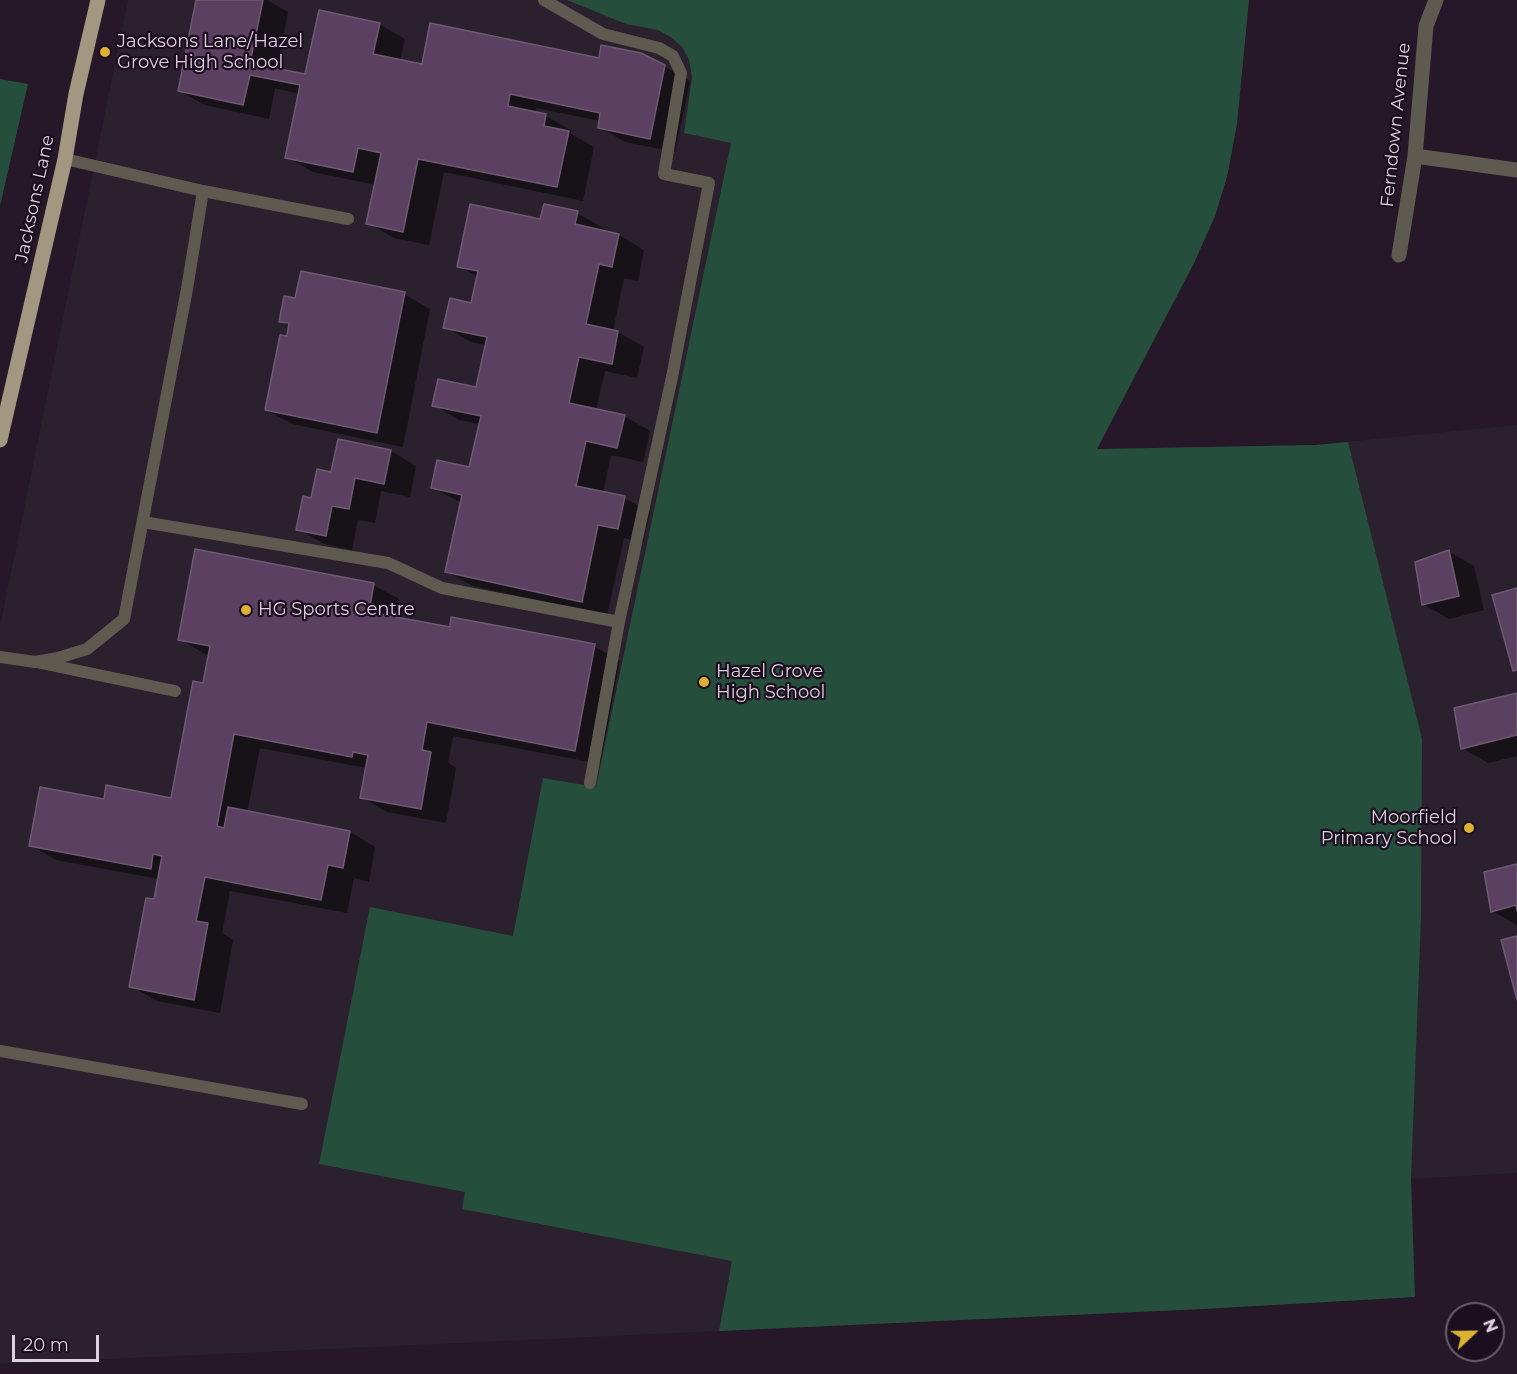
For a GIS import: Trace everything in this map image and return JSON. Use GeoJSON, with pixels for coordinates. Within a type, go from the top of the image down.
{"type":"FeatureCollection","features":[{"type":"Feature","properties":{"kind":"main road","name":"Jacksons Lane"},"geometry":{"type":"LineString","coordinates":[[0,440],[65,159],[76,94],[98,0]]}},
{"type":"Feature","properties":{"kind":"street","name":"Ferndown Avenue"},"geometry":{"type":"LineString","coordinates":[[1399,255],[1415,156],[1426,26],[1436,0]]}},
{"type":"Feature","properties":{"kind":"street"},"geometry":{"type":"LineString","coordinates":[[1415,156],[1517,170]]}},
{"type":"Feature","properties":{"kind":"lane"},"geometry":{"type":"LineString","coordinates":[[544,0],[603,34],[659,48],[674,57],[681,73],[664,174],[709,183],[672,377],[620,622],[590,783]]}},
{"type":"Feature","properties":{"kind":"lane"},"geometry":{"type":"LineString","coordinates":[[65,159],[203,191],[348,219]]}},
{"type":"Feature","properties":{"kind":"lane"},"geometry":{"type":"LineString","coordinates":[[35,662],[87,649],[124,619],[187,289],[203,191]]}},
{"type":"Feature","properties":{"kind":"lane"},"geometry":{"type":"LineString","coordinates":[[142,522],[388,563],[442,588],[620,622]]}},
{"type":"Feature","properties":{"kind":"lane"},"geometry":{"type":"LineString","coordinates":[[0,657],[175,691]]}},
{"type":"Feature","properties":{"kind":"lane"},"geometry":{"type":"LineString","coordinates":[[0,1051],[302,1104]]}},
{"type":"Feature","properties":{"kind":"shaded area","name":"Hazel Grove High School"},"geometry":{"type":"Polygon","coordinates":[[[128,0],[1249,0],[1237,124],[1227,177],[1215,216],[1194,263],[1097,449],[1315,445],[1517,425],[1517,1173],[1411,1179],[1415,1297],[1203,1309],[0,1364],[0,626],[128,0]]]}},
{"type":"Feature","properties":{"kind":"green space"},"geometry":{"type":"Polygon","coordinates":[[[567,0],[1249,0],[1237,124],[1227,177],[1215,216],[1194,263],[1097,449],[1315,445],[1348,442],[1422,739],[1421,918],[1411,1178],[1415,1297],[719,1331],[732,1261],[462,1209],[465,1192],[319,1164],[370,907],[513,936],[543,778],[596,787],[731,143],[684,133],[692,77],[689,60],[683,48],[672,38],[658,30],[626,24],[567,0]]]}},
{"type":"Feature","properties":{"kind":"green space"},"geometry":{"type":"Polygon","coordinates":[[[0,79],[28,84],[0,206],[0,79]]]}},
{"type":"Feature","properties":{"kind":"building"},"geometry":{"type":"Polygon","coordinates":[[[196,0],[263,0],[250,63],[305,74],[319,10],[380,23],[373,54],[422,64],[430,23],[599,58],[601,45],[641,53],[665,65],[650,139],[598,128],[600,113],[510,94],[508,106],[546,114],[544,126],[569,131],[557,187],[418,159],[403,232],[366,224],[381,153],[358,148],[353,172],[285,158],[300,85],[250,75],[243,105],[178,91],[196,0]]]}},
{"type":"Feature","properties":{"kind":"building"},"geometry":{"type":"Polygon","coordinates":[[[470,204],[540,219],[544,204],[578,211],[575,224],[619,234],[612,267],[599,264],[586,324],[618,331],[612,364],[579,357],[569,403],[625,415],[617,448],[586,441],[576,486],[625,496],[618,529],[598,525],[582,602],[445,572],[462,495],[431,488],[437,460],[469,467],[481,416],[432,406],[438,379],[476,387],[487,337],[443,328],[450,298],[471,303],[478,271],[457,267],[470,204]]]}},
{"type":"Feature","properties":{"kind":"building"},"geometry":{"type":"Polygon","coordinates":[[[301,271],[405,292],[377,433],[265,410],[280,335],[287,336],[289,323],[279,322],[284,296],[295,298],[301,271]]]}},
{"type":"Feature","properties":{"kind":"building"},"geometry":{"type":"Polygon","coordinates":[[[338,439],[391,450],[384,484],[355,478],[349,509],[332,506],[326,536],[296,530],[303,496],[311,498],[317,469],[331,472],[338,439]]]}},
{"type":"Feature","properties":{"kind":"building"},"geometry":{"type":"Polygon","coordinates":[[[195,549],[374,583],[369,612],[450,627],[451,617],[595,644],[575,751],[427,722],[422,750],[431,752],[421,809],[360,798],[368,755],[353,752],[352,757],[234,734],[217,826],[224,828],[228,807],[350,831],[343,868],[328,865],[321,900],[205,877],[196,921],[208,923],[194,1000],[129,987],[146,898],[154,899],[162,856],[153,854],[151,869],[29,846],[40,787],[104,799],[106,785],[171,798],[193,681],[203,683],[210,646],[178,640],[195,549]]]}},
{"type":"Feature","properties":{"kind":"building"},"geometry":{"type":"Polygon","coordinates":[[[1449,550],[1459,596],[1422,605],[1415,562],[1449,550]]]}},
{"type":"Feature","properties":{"kind":"building"},"geometry":{"type":"Polygon","coordinates":[[[1517,588],[1517,670],[1513,671],[1492,595],[1517,588]]]}},
{"type":"Feature","properties":{"kind":"building"},"geometry":{"type":"Polygon","coordinates":[[[1517,693],[1517,735],[1461,749],[1454,708],[1517,693]]]}},
{"type":"Feature","properties":{"kind":"building"},"geometry":{"type":"Polygon","coordinates":[[[1517,864],[1517,911],[1516,905],[1491,912],[1484,872],[1517,864]]]}},
{"type":"Feature","properties":{"kind":"building"},"geometry":{"type":"Polygon","coordinates":[[[1517,936],[1517,1000],[1501,940],[1517,936]]]}},
{"type":"Feature","properties":{"kind":"place","name":"Jacksons Lane/Hazel Grove High School"},"geometry":{"type":"Point","coordinates":[105,52]}},
{"type":"Feature","properties":{"kind":"place","name":"HG Sports Centre"},"geometry":{"type":"Point","coordinates":[246,610]}},
{"type":"Feature","properties":{"kind":"place","name":"Hazel Grove High School"},"geometry":{"type":"Point","coordinates":[704,682]}},
{"type":"Feature","properties":{"kind":"place","name":"Moorfield Primary School"},"geometry":{"type":"Point","coordinates":[1469,828]}}]}
